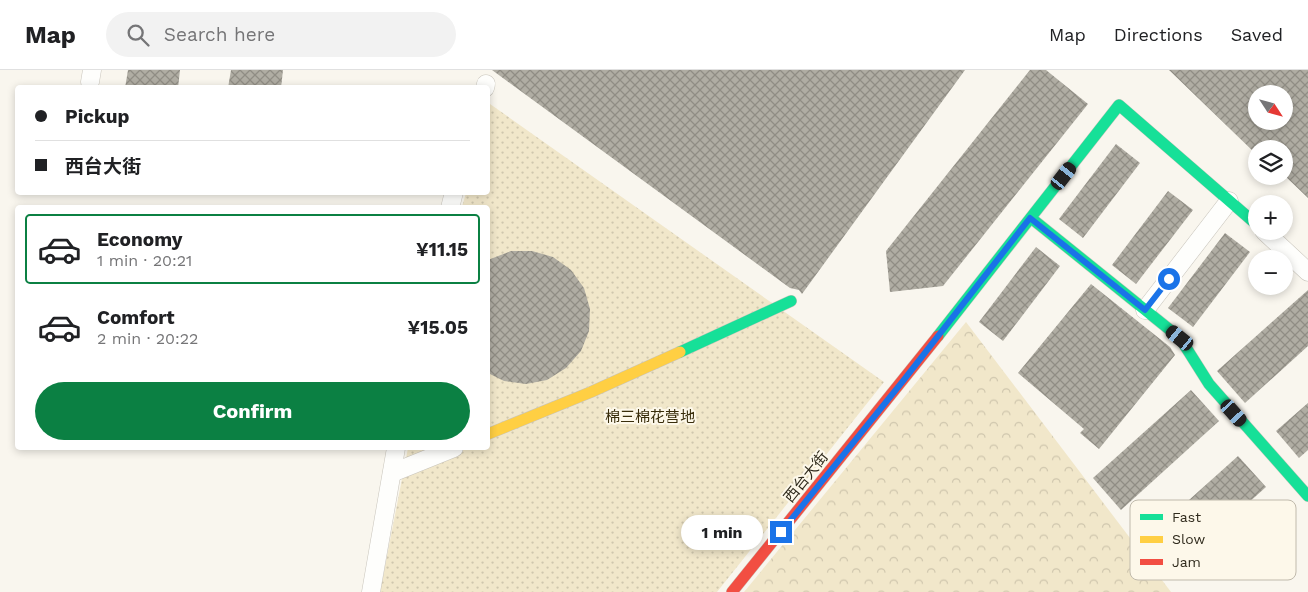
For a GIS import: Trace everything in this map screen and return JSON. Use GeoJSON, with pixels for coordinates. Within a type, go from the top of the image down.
{"type":"FeatureCollection","features":[{"type":"Feature","properties":{"kind":"street","name":"西台大街"},"geometry":{"type":"LineString","coordinates":[[732,592],[903,381],[1120,105],[1229,201]]}},
{"type":"Feature","properties":{"kind":"street"},"geometry":{"type":"LineString","coordinates":[[1145,310],[1229,201],[1248,217]]}},
{"type":"Feature","properties":{"kind":"street"},"geometry":{"type":"LineString","coordinates":[[1030,218],[1180,338],[1209,384],[1305,486]]}},
{"type":"Feature","properties":{"kind":"street"},"geometry":{"type":"LineString","coordinates":[[1274,240],[1308,272]]}},
{"type":"Feature","properties":{"kind":"street"},"geometry":{"type":"LineString","coordinates":[[490,433],[591,392],[791,301]]}},
{"type":"Feature","properties":{"kind":"street"},"geometry":{"type":"LineString","coordinates":[[371,592],[396,450]]}},
{"type":"Feature","properties":{"kind":"street"},"geometry":{"type":"LineString","coordinates":[[392,473],[449,450]]}},
{"type":"Feature","properties":{"kind":"green space","name":"棉三棉花营地"},"geometry":{"type":"Polygon","coordinates":[[[490,104],[884,382],[717,592],[380,592],[408,450],[490,450],[490,205],[463,205],[465,195],[490,195],[490,104]]]}},
{"type":"Feature","properties":{"kind":"green space"},"geometry":{"type":"Polygon","coordinates":[[[966,322],[1130,538],[1130,580],[1162,580],[1171,592],[744,592],[966,322]]]}},
{"type":"Feature","properties":{"kind":"building"},"geometry":{"type":"Polygon","coordinates":[[[128,70],[180,70],[178,85],[126,85],[128,70]]]}},
{"type":"Feature","properties":{"kind":"building"},"geometry":{"type":"Polygon","coordinates":[[[231,70],[283,70],[281,85],[228,85],[231,70]]]}},
{"type":"Feature","properties":{"kind":"building"},"geometry":{"type":"Polygon","coordinates":[[[492,70],[965,70],[802,294],[799,290],[790,288],[492,70]]]}},
{"type":"Feature","properties":{"kind":"building"},"geometry":{"type":"Polygon","coordinates":[[[1030,70],[1046,70],[1088,104],[943,286],[890,292],[886,251],[1030,70]]]}},
{"type":"Feature","properties":{"kind":"building"},"geometry":{"type":"Polygon","coordinates":[[[1169,70],[1308,70],[1308,198],[1293,184],[1293,140],[1248,140],[1248,146],[1169,70]]]}},
{"type":"Feature","properties":{"kind":"building"},"geometry":{"type":"Polygon","coordinates":[[[1116,144],[1140,163],[1083,238],[1059,219],[1116,144]]]}},
{"type":"Feature","properties":{"kind":"building"},"geometry":{"type":"Polygon","coordinates":[[[1168,191],[1193,210],[1136,284],[1112,265],[1168,191]]]}},
{"type":"Feature","properties":{"kind":"building"},"geometry":{"type":"Polygon","coordinates":[[[1225,233],[1248,250],[1248,255],[1193,327],[1168,308],[1225,233]]]}},
{"type":"Feature","properties":{"kind":"building"},"geometry":{"type":"Polygon","coordinates":[[[1036,247],[1060,266],[1003,341],[979,322],[1036,247]]]}},
{"type":"Feature","properties":{"kind":"building"},"geometry":{"type":"Polygon","coordinates":[[[511,251],[532,251],[553,257],[571,270],[584,288],[590,309],[589,331],[581,351],[566,368],[547,380],[526,384],[504,381],[490,374],[490,259],[511,251]]]}},
{"type":"Feature","properties":{"kind":"building"},"geometry":{"type":"Polygon","coordinates":[[[1091,284],[1170,347],[1175,355],[1099,449],[1080,433],[1084,429],[1018,373],[1091,284]]]}},
{"type":"Feature","properties":{"kind":"building"},"geometry":{"type":"Polygon","coordinates":[[[1308,290],[1308,346],[1245,403],[1217,371],[1308,290]]]}},
{"type":"Feature","properties":{"kind":"building"},"geometry":{"type":"Polygon","coordinates":[[[1191,390],[1219,421],[1121,510],[1093,478],[1191,390]]]}},
{"type":"Feature","properties":{"kind":"building"},"geometry":{"type":"Polygon","coordinates":[[[1308,403],[1308,450],[1299,458],[1276,431],[1308,403]]]}},
{"type":"Feature","properties":{"kind":"building"},"geometry":{"type":"Polygon","coordinates":[[[1238,456],[1266,487],[1252,500],[1189,500],[1238,456]]]}},
{"type":"Feature","properties":{"kind":"traffic: fast"},"geometry":{"type":"LineString","coordinates":[[938,336],[1119,105],[1248,217]]}},
{"type":"Feature","properties":{"kind":"traffic: fast"},"geometry":{"type":"LineString","coordinates":[[1031,218],[1180,338],[1209,384],[1308,496]]}},
{"type":"Feature","properties":{"kind":"traffic: fast"},"geometry":{"type":"LineString","coordinates":[[680,352],[791,301]]}},
{"type":"Feature","properties":{"kind":"traffic: slow"},"geometry":{"type":"LineString","coordinates":[[490,433],[591,392],[680,352]]}},
{"type":"Feature","properties":{"kind":"traffic: jam"},"geometry":{"type":"LineString","coordinates":[[732,592],[938,336]]}},
{"type":"Feature","properties":{"kind":"route"},"geometry":{"type":"LineString","coordinates":[[781,532],[903,381],[1030,218],[1145,310],[1169,279]]}}]}
